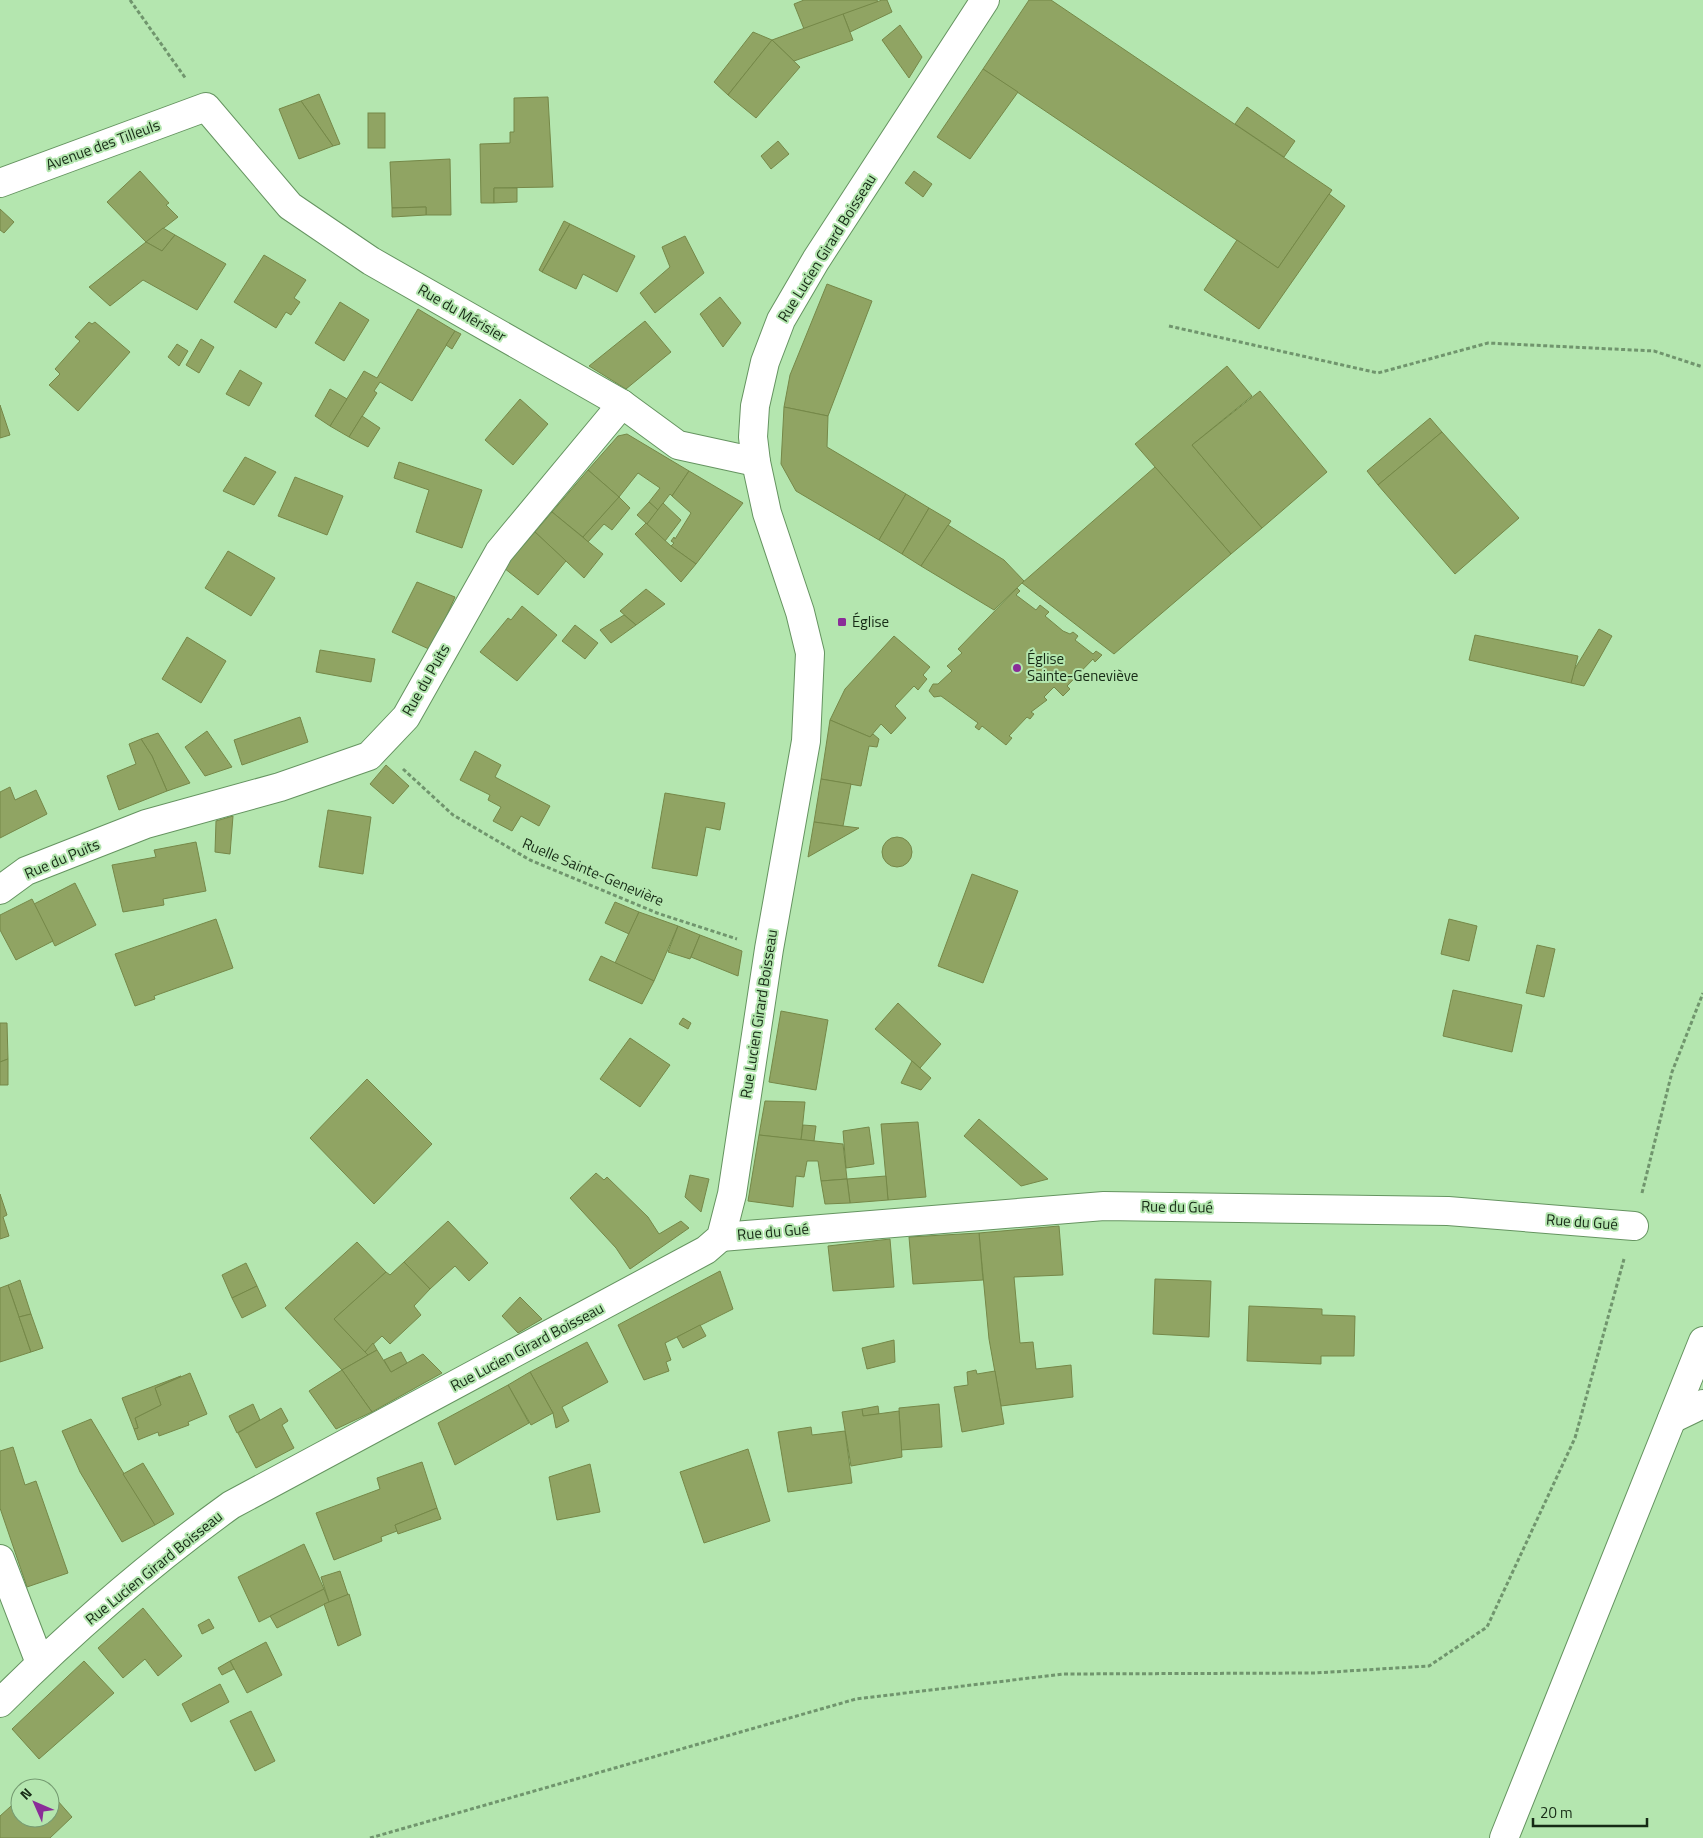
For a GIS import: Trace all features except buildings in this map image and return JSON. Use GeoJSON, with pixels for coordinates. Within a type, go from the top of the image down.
{"type":"FeatureCollection","features":[{"type":"Feature","properties":{"kind":"street","name":"Rue Lucien Girard Boisseau"},"geometry":{"type":"LineString","coordinates":[[0,1703],[40,1663],[184,1539],[231,1506],[706,1250],[721,1237],[732,1194],[769,950],[806,741],[810,653],[800,612],[767,513],[756,462],[753,436],[755,406],[765,362],[781,320],[816,260],[986,0]]}},
{"type":"Feature","properties":{"kind":"street","name":"Avenue des Tilleuls"},"geometry":{"type":"LineString","coordinates":[[0,183],[206,107]]}},
{"type":"Feature","properties":{"kind":"street","name":"Rue du Mérisier"},"geometry":{"type":"LineString","coordinates":[[206,107],[290,206],[371,261],[622,404],[678,444],[756,462]]}},
{"type":"Feature","properties":{"kind":"street","name":"Rue du Puits"},"geometry":{"type":"LineString","coordinates":[[0,890],[26,871],[146,824],[280,787],[369,756],[406,717],[499,552],[622,404]]}},
{"type":"Feature","properties":{"kind":"street","name":"Rue du Gué"},"geometry":{"type":"LineString","coordinates":[[721,1237],[1104,1206],[1448,1211],[1634,1226]]}},
{"type":"Feature","properties":{"kind":"street"},"geometry":{"type":"LineString","coordinates":[[1504,1838],[1703,1341]]}},
{"type":"Feature","properties":{"kind":"street"},"geometry":{"type":"LineString","coordinates":[[1672,1419],[1703,1404]]}},
{"type":"Feature","properties":{"kind":"street"},"geometry":{"type":"LineString","coordinates":[[0,1559],[40,1663]]}},
{"type":"Feature","properties":{"kind":"path"},"geometry":{"type":"LineString","coordinates":[[130,0],[206,107]]}},
{"type":"Feature","properties":{"kind":"path"},"geometry":{"type":"LineString","coordinates":[[1169,326],[1378,372],[1488,343],[1654,350],[1703,367]]}},
{"type":"Feature","properties":{"kind":"path","name":"Ruelle Sainte-Genevière"},"geometry":{"type":"LineString","coordinates":[[378,747],[453,815],[530,860],[657,913],[769,950]]}},
{"type":"Feature","properties":{"kind":"path"},"geometry":{"type":"LineString","coordinates":[[370,1838],[856,1699],[1063,1674],[1315,1672],[1429,1666],[1487,1627],[1571,1448],[1634,1226],[1672,1072],[1703,993]]}},
{"type":"Feature","properties":{"kind":"place","name":"Église"},"geometry":{"type":"Point","coordinates":[842,622]}},
{"type":"Feature","properties":{"kind":"place","name":"Église Sainte-Geneviève"},"geometry":{"type":"Point","coordinates":[1017,668]}}]}
